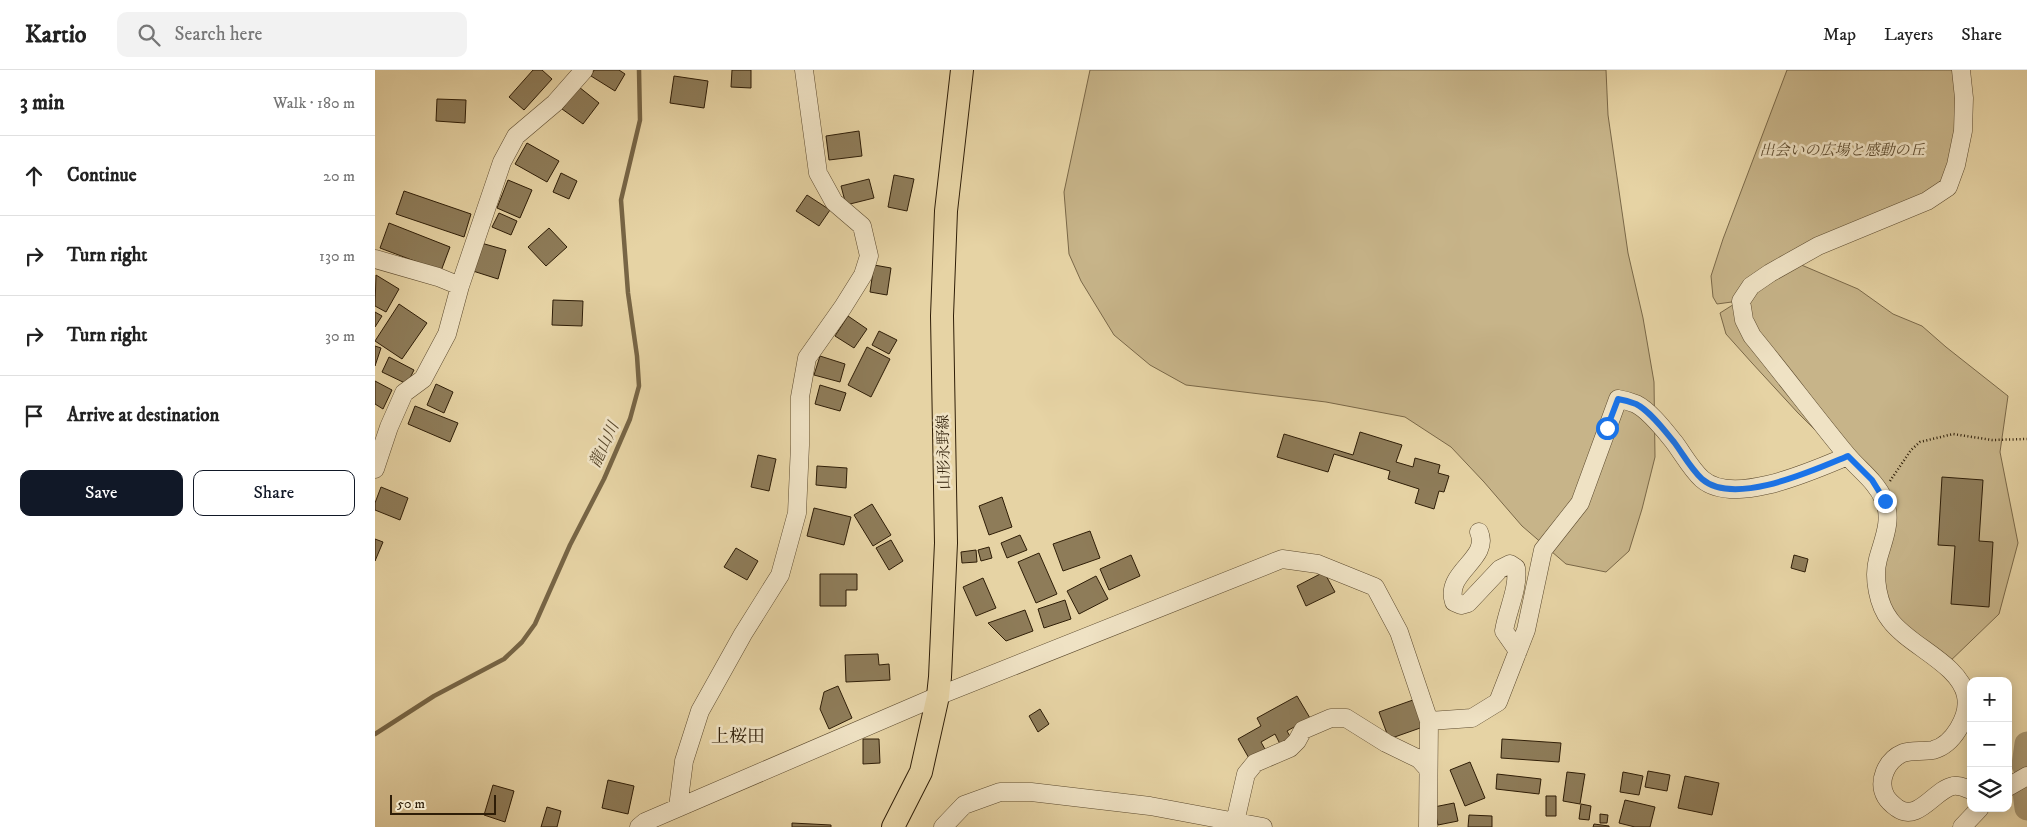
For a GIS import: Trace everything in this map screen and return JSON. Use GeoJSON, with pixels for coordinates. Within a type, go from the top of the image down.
{"type":"FeatureCollection","features":[{"type":"Feature","properties":{"kind":"main road","name":"山形永野線"},"geometry":{"type":"LineString","coordinates":[[893,827],[921,772],[938,696],[946,543],[942,316],[946,211],[962,70]]}},
{"type":"Feature","properties":{"kind":"street"},"geometry":{"type":"LineString","coordinates":[[375,469],[389,427],[404,393],[423,379],[447,334],[460,286],[502,162],[516,136],[555,103],[584,70]]}},
{"type":"Feature","properties":{"kind":"street"},"geometry":{"type":"LineString","coordinates":[[678,807],[684,761],[700,711],[743,634],[780,576],[797,513],[800,397],[807,358],[863,275],[869,256],[862,226],[834,202],[818,173],[804,70]]}},
{"type":"Feature","properties":{"kind":"street"},"geometry":{"type":"LineString","coordinates":[[1961,70],[1964,98],[1963,131],[1957,165],[1948,187],[1927,201],[1818,246],[1751,286],[1741,301],[1744,320],[1752,336],[1848,456],[1872,480],[1885,501],[1888,517],[1885,536],[1877,561],[1877,587],[1889,620],[1905,636],[1947,668],[1961,684],[1966,697],[1966,711],[1959,729],[1944,745],[1934,750],[1902,753],[1888,765],[1883,780],[1885,796],[1900,810],[1909,811],[1917,810],[1952,786],[1967,789]]}},
{"type":"Feature","properties":{"kind":"street"},"geometry":{"type":"LineString","coordinates":[[375,260],[438,277],[460,286]]}},
{"type":"Feature","properties":{"kind":"street"},"geometry":{"type":"LineString","coordinates":[[1429,722],[1472,718],[1499,702],[1526,630],[1543,550],[1579,503],[1618,399],[1637,405],[1649,415],[1661,426],[1702,479],[1714,486],[1737,488],[1762,487],[1801,475],[1848,456]]}},
{"type":"Feature","properties":{"kind":"street"},"geometry":{"type":"LineString","coordinates":[[1479,532],[1482,537],[1480,548],[1458,576],[1453,586],[1454,602],[1461,605],[1468,603],[1506,565],[1510,564],[1516,568],[1517,576],[1504,632],[1518,651]]}},
{"type":"Feature","properties":{"kind":"street"},"geometry":{"type":"LineString","coordinates":[[639,827],[645,822],[678,807],[938,696],[1282,559],[1318,564],[1375,587],[1399,632],[1429,722],[1428,827]]}},
{"type":"Feature","properties":{"kind":"street"},"geometry":{"type":"LineString","coordinates":[[1235,822],[1246,774],[1255,763],[1290,748],[1297,741],[1303,730],[1331,718],[1346,718],[1387,743],[1419,759],[1428,769]]}},
{"type":"Feature","properties":{"kind":"street"},"geometry":{"type":"LineString","coordinates":[[2012,785],[2027,776]]}},
{"type":"Feature","properties":{"kind":"street"},"geometry":{"type":"LineString","coordinates":[[943,827],[964,805],[1000,792],[1031,792],[1140,805],[1263,827]]}},
{"type":"Feature","properties":{"kind":"street"},"geometry":{"type":"LineString","coordinates":[[1962,827],[1976,812]]}},
{"type":"Feature","properties":{"kind":"path"},"geometry":{"type":"LineString","coordinates":[[1881,495],[1911,450],[1920,442],[1953,434],[1992,440],[2027,439]]}},
{"type":"Feature","properties":{"kind":"path"},"geometry":{"type":"LineString","coordinates":[[2013,439],[2027,439],[2020,439]]}},
{"type":"Feature","properties":{"kind":"green space"},"geometry":{"type":"Polygon","coordinates":[[[1090,70],[1606,70],[1608,115],[1628,253],[1643,318],[1654,382],[1655,457],[1629,551],[1606,572],[1566,564],[1522,526],[1451,447],[1405,417],[1326,402],[1186,385],[1150,365],[1114,335],[1081,281],[1069,254],[1064,192],[1090,70]]]}},
{"type":"Feature","properties":{"kind":"green space","name":"出会いの広場と感動の丘"},"geometry":{"type":"Polygon","coordinates":[[[1787,70],[1960,70],[1951,179],[1792,261],[1858,289],[1893,314],[1922,326],[2008,396],[2000,452],[2018,543],[1999,614],[1945,666],[1886,612],[1881,495],[1798,413],[1726,334],[1720,313],[1739,301],[1717,304],[1713,297],[1711,276],[1723,239],[1787,70]]]}},
{"type":"Feature","properties":{"kind":"building"},"geometry":{"type":"Polygon","coordinates":[[[533,70],[542,70],[552,79],[524,110],[509,97],[533,70]]]}},
{"type":"Feature","properties":{"kind":"building"},"geometry":{"type":"Polygon","coordinates":[[[594,70],[619,70],[625,74],[615,91],[591,76],[594,70]]]}},
{"type":"Feature","properties":{"kind":"building"},"geometry":{"type":"Polygon","coordinates":[[[732,70],[751,70],[751,88],[731,87],[732,70]]]}},
{"type":"Feature","properties":{"kind":"building"},"geometry":{"type":"Polygon","coordinates":[[[674,76],[708,81],[704,108],[670,103],[674,76]]]}},
{"type":"Feature","properties":{"kind":"building"},"geometry":{"type":"Polygon","coordinates":[[[579,87],[599,103],[583,124],[562,109],[579,87]]]}},
{"type":"Feature","properties":{"kind":"building"},"geometry":{"type":"Polygon","coordinates":[[[437,99],[466,100],[465,123],[436,121],[437,99]]]}},
{"type":"Feature","properties":{"kind":"building"},"geometry":{"type":"Polygon","coordinates":[[[859,131],[862,156],[829,160],[826,136],[859,131]]]}},
{"type":"Feature","properties":{"kind":"building"},"geometry":{"type":"Polygon","coordinates":[[[527,143],[559,161],[547,182],[515,164],[527,143]]]}},
{"type":"Feature","properties":{"kind":"building"},"geometry":{"type":"Polygon","coordinates":[[[561,173],[577,181],[569,199],[553,192],[561,173]]]}},
{"type":"Feature","properties":{"kind":"building"},"geometry":{"type":"Polygon","coordinates":[[[894,175],[914,179],[907,211],[888,207],[894,175]]]}},
{"type":"Feature","properties":{"kind":"building"},"geometry":{"type":"Polygon","coordinates":[[[869,179],[874,198],[846,205],[841,186],[869,179]]]}},
{"type":"Feature","properties":{"kind":"building"},"geometry":{"type":"Polygon","coordinates":[[[508,180],[532,190],[520,218],[497,208],[508,180]]]}},
{"type":"Feature","properties":{"kind":"building"},"geometry":{"type":"Polygon","coordinates":[[[404,191],[471,214],[464,237],[396,214],[404,191]]]}},
{"type":"Feature","properties":{"kind":"building"},"geometry":{"type":"Polygon","coordinates":[[[807,195],[830,210],[819,226],[796,211],[807,195]]]}},
{"type":"Feature","properties":{"kind":"building"},"geometry":{"type":"Polygon","coordinates":[[[499,213],[517,221],[511,235],[492,227],[499,213]]]}},
{"type":"Feature","properties":{"kind":"building"},"geometry":{"type":"Polygon","coordinates":[[[389,223],[450,247],[441,271],[380,248],[389,223]]]}},
{"type":"Feature","properties":{"kind":"building"},"geometry":{"type":"Polygon","coordinates":[[[549,228],[567,247],[546,266],[528,247],[549,228]]]}},
{"type":"Feature","properties":{"kind":"building"},"geometry":{"type":"Polygon","coordinates":[[[481,243],[506,250],[498,279],[473,271],[481,243]]]}},
{"type":"Feature","properties":{"kind":"building"},"geometry":{"type":"Polygon","coordinates":[[[874,265],[891,268],[887,295],[870,292],[874,265]]]}},
{"type":"Feature","properties":{"kind":"building"},"geometry":{"type":"Polygon","coordinates":[[[376,275],[399,289],[386,312],[375,306],[376,275]]]}},
{"type":"Feature","properties":{"kind":"building"},"geometry":{"type":"Polygon","coordinates":[[[553,300],[583,301],[582,326],[552,325],[553,300]]]}},
{"type":"Feature","properties":{"kind":"building"},"geometry":{"type":"Polygon","coordinates":[[[399,304],[427,323],[402,359],[375,341],[399,304]]]}},
{"type":"Feature","properties":{"kind":"building"},"geometry":{"type":"Polygon","coordinates":[[[375,312],[382,316],[375,327],[375,312]]]}},
{"type":"Feature","properties":{"kind":"building"},"geometry":{"type":"Polygon","coordinates":[[[848,316],[867,329],[854,348],[835,336],[848,316]]]}},
{"type":"Feature","properties":{"kind":"building"},"geometry":{"type":"Polygon","coordinates":[[[879,331],[897,340],[889,354],[872,345],[879,331]]]}},
{"type":"Feature","properties":{"kind":"building"},"geometry":{"type":"Polygon","coordinates":[[[375,346],[381,348],[375,366],[375,346]]]}},
{"type":"Feature","properties":{"kind":"building"},"geometry":{"type":"Polygon","coordinates":[[[867,347],[890,359],[871,397],[848,385],[867,347]]]}},
{"type":"Feature","properties":{"kind":"building"},"geometry":{"type":"Polygon","coordinates":[[[820,356],[845,364],[840,382],[814,375],[820,356]]]}},
{"type":"Feature","properties":{"kind":"building"},"geometry":{"type":"Polygon","coordinates":[[[389,357],[414,370],[407,384],[382,372],[389,357]]]}},
{"type":"Feature","properties":{"kind":"building"},"geometry":{"type":"Polygon","coordinates":[[[375,381],[392,390],[383,409],[375,404],[375,381]]]}},
{"type":"Feature","properties":{"kind":"building"},"geometry":{"type":"Polygon","coordinates":[[[436,384],[453,392],[444,413],[427,405],[436,384]]]}},
{"type":"Feature","properties":{"kind":"building"},"geometry":{"type":"Polygon","coordinates":[[[820,385],[846,393],[840,411],[815,404],[820,385]]]}},
{"type":"Feature","properties":{"kind":"building"},"geometry":{"type":"Polygon","coordinates":[[[415,406],[458,423],[450,442],[408,424],[415,406]]]}},
{"type":"Feature","properties":{"kind":"building"},"geometry":{"type":"Polygon","coordinates":[[[1360,432],[1402,445],[1396,462],[1413,467],[1415,458],[1440,465],[1438,473],[1449,476],[1444,492],[1439,491],[1434,509],[1415,503],[1419,489],[1388,479],[1390,471],[1334,454],[1328,472],[1277,457],[1284,434],[1353,455],[1360,432]]]}},
{"type":"Feature","properties":{"kind":"building"},"geometry":{"type":"Polygon","coordinates":[[[758,455],[776,459],[769,491],[751,487],[758,455]]]}},
{"type":"Feature","properties":{"kind":"building"},"geometry":{"type":"Polygon","coordinates":[[[817,466],[847,468],[846,488],[816,485],[817,466]]]}},
{"type":"Feature","properties":{"kind":"building"},"geometry":{"type":"Polygon","coordinates":[[[1942,477],[1983,480],[1979,541],[1993,542],[1989,607],[1951,604],[1955,546],[1938,545],[1942,477]]]}},
{"type":"Feature","properties":{"kind":"building"},"geometry":{"type":"Polygon","coordinates":[[[381,487],[408,498],[400,520],[375,510],[375,503],[381,487]]]}},
{"type":"Feature","properties":{"kind":"building"},"geometry":{"type":"Polygon","coordinates":[[[1002,497],[1012,527],[989,535],[979,506],[1002,497]]]}},
{"type":"Feature","properties":{"kind":"building"},"geometry":{"type":"Polygon","coordinates":[[[872,504],[891,535],[873,546],[854,515],[872,504]]]}},
{"type":"Feature","properties":{"kind":"building"},"geometry":{"type":"Polygon","coordinates":[[[814,508],[851,517],[844,545],[807,536],[814,508]]]}},
{"type":"Feature","properties":{"kind":"building"},"geometry":{"type":"Polygon","coordinates":[[[1090,531],[1100,558],[1063,571],[1053,544],[1090,531]]]}},
{"type":"Feature","properties":{"kind":"building"},"geometry":{"type":"Polygon","coordinates":[[[1020,535],[1027,550],[1007,558],[1001,543],[1020,535]]]}},
{"type":"Feature","properties":{"kind":"building"},"geometry":{"type":"Polygon","coordinates":[[[375,539],[383,542],[375,561],[375,539]]]}},
{"type":"Feature","properties":{"kind":"building"},"geometry":{"type":"Polygon","coordinates":[[[891,540],[903,561],[889,570],[876,548],[891,540]]]}},
{"type":"Feature","properties":{"kind":"building"},"geometry":{"type":"Polygon","coordinates":[[[989,547],[992,558],[981,561],[978,550],[989,547]]]}},
{"type":"Feature","properties":{"kind":"building"},"geometry":{"type":"Polygon","coordinates":[[[736,548],[758,561],[747,580],[724,567],[736,548]]]}},
{"type":"Feature","properties":{"kind":"building"},"geometry":{"type":"Polygon","coordinates":[[[976,550],[977,562],[962,563],[961,552],[976,550]]]}},
{"type":"Feature","properties":{"kind":"building"},"geometry":{"type":"Polygon","coordinates":[[[1039,553],[1057,594],[1036,603],[1018,562],[1039,553]]]}},
{"type":"Feature","properties":{"kind":"building"},"geometry":{"type":"Polygon","coordinates":[[[1131,555],[1140,576],[1109,590],[1100,569],[1131,555]]]}},
{"type":"Feature","properties":{"kind":"building"},"geometry":{"type":"Polygon","coordinates":[[[1794,555],[1808,559],[1805,572],[1791,568],[1794,555]]]}},
{"type":"Feature","properties":{"kind":"building"},"geometry":{"type":"Polygon","coordinates":[[[1324,572],[1335,592],[1306,606],[1297,586],[1324,572]]]}},
{"type":"Feature","properties":{"kind":"building"},"geometry":{"type":"Polygon","coordinates":[[[820,574],[857,574],[857,590],[846,590],[846,606],[820,606],[820,574]]]}},
{"type":"Feature","properties":{"kind":"building"},"geometry":{"type":"Polygon","coordinates":[[[1096,576],[1108,599],[1079,614],[1067,591],[1096,576]]]}},
{"type":"Feature","properties":{"kind":"building"},"geometry":{"type":"Polygon","coordinates":[[[983,578],[996,608],[976,616],[963,587],[983,578]]]}},
{"type":"Feature","properties":{"kind":"building"},"geometry":{"type":"Polygon","coordinates":[[[1065,600],[1071,619],[1044,628],[1038,609],[1065,600]]]}},
{"type":"Feature","properties":{"kind":"building"},"geometry":{"type":"Polygon","coordinates":[[[1025,610],[1033,631],[1006,641],[988,623],[1025,610]]]}},
{"type":"Feature","properties":{"kind":"building"},"geometry":{"type":"Polygon","coordinates":[[[878,654],[879,665],[889,664],[890,680],[846,682],[845,655],[878,654]]]}},
{"type":"Feature","properties":{"kind":"building"},"geometry":{"type":"Polygon","coordinates":[[[838,686],[852,718],[829,729],[820,709],[824,692],[838,686]]]}},
{"type":"Feature","properties":{"kind":"building"},"geometry":{"type":"Polygon","coordinates":[[[1297,696],[1310,718],[1287,731],[1292,740],[1281,746],[1275,734],[1261,742],[1266,751],[1250,760],[1238,739],[1261,726],[1257,718],[1297,696]]]}},
{"type":"Feature","properties":{"kind":"building"},"geometry":{"type":"Polygon","coordinates":[[[1413,700],[1423,727],[1389,739],[1379,712],[1413,700]]]}},
{"type":"Feature","properties":{"kind":"building"},"geometry":{"type":"Polygon","coordinates":[[[1040,709],[1049,724],[1038,732],[1029,716],[1040,709]]]}},
{"type":"Feature","properties":{"kind":"building"},"geometry":{"type":"Polygon","coordinates":[[[863,739],[879,739],[880,763],[863,764],[863,739]]]}},
{"type":"Feature","properties":{"kind":"building"},"geometry":{"type":"Polygon","coordinates":[[[1502,739],[1561,743],[1559,762],[1501,758],[1502,739]]]}},
{"type":"Feature","properties":{"kind":"building"},"geometry":{"type":"Polygon","coordinates":[[[1470,762],[1485,798],[1465,806],[1450,770],[1470,762]]]}},
{"type":"Feature","properties":{"kind":"building"},"geometry":{"type":"Polygon","coordinates":[[[1648,771],[1670,775],[1667,791],[1645,787],[1648,771]]]}},
{"type":"Feature","properties":{"kind":"building"},"geometry":{"type":"Polygon","coordinates":[[[1567,772],[1585,774],[1580,804],[1563,801],[1567,772]]]}},
{"type":"Feature","properties":{"kind":"building"},"geometry":{"type":"Polygon","coordinates":[[[1623,772],[1643,776],[1639,795],[1620,792],[1623,772]]]}},
{"type":"Feature","properties":{"kind":"building"},"geometry":{"type":"Polygon","coordinates":[[[1497,774],[1541,779],[1539,794],[1496,789],[1497,774]]]}},
{"type":"Feature","properties":{"kind":"building"},"geometry":{"type":"Polygon","coordinates":[[[1685,776],[1719,783],[1712,815],[1678,808],[1685,776]]]}},
{"type":"Feature","properties":{"kind":"building"},"geometry":{"type":"Polygon","coordinates":[[[608,780],[634,786],[628,814],[602,808],[608,780]]]}},
{"type":"Feature","properties":{"kind":"building"},"geometry":{"type":"Polygon","coordinates":[[[493,785],[514,791],[505,822],[484,815],[493,785]]]}},
{"type":"Feature","properties":{"kind":"building"},"geometry":{"type":"Polygon","coordinates":[[[1546,796],[1556,796],[1556,816],[1546,816],[1546,796]]]}},
{"type":"Feature","properties":{"kind":"building"},"geometry":{"type":"Polygon","coordinates":[[[1625,800],[1655,807],[1650,827],[1635,827],[1619,823],[1625,800]]]}},
{"type":"Feature","properties":{"kind":"building"},"geometry":{"type":"Polygon","coordinates":[[[1454,803],[1458,821],[1438,825],[1434,807],[1454,803]]]}},
{"type":"Feature","properties":{"kind":"building"},"geometry":{"type":"Polygon","coordinates":[[[1581,804],[1591,806],[1589,820],[1579,819],[1581,804]]]}},
{"type":"Feature","properties":{"kind":"building"},"geometry":{"type":"Polygon","coordinates":[[[547,807],[561,811],[557,827],[541,827],[547,807]]]}},
{"type":"Feature","properties":{"kind":"building"},"geometry":{"type":"Polygon","coordinates":[[[1600,814],[1608,815],[1607,823],[1600,823],[1600,814]]]}},
{"type":"Feature","properties":{"kind":"building"},"geometry":{"type":"Polygon","coordinates":[[[1469,815],[1492,816],[1492,827],[1468,827],[1469,815]]]}},
{"type":"Feature","properties":{"kind":"building"},"geometry":{"type":"Polygon","coordinates":[[[792,823],[831,825],[831,827],[792,827],[792,823]]]}},
{"type":"Feature","properties":{"kind":"building"},"geometry":{"type":"Polygon","coordinates":[[[1594,824],[1609,826],[1609,827],[1593,827],[1594,824]]]}},
{"type":"Feature","properties":{"kind":"waterway","name":"龍山川"},"geometry":{"type":"LineString","coordinates":[[375,734],[434,696],[504,659],[522,642],[535,624],[570,545],[604,479],[630,419],[639,386],[637,356],[628,293],[621,200],[640,120],[639,70]]}},
{"type":"Feature","properties":{"kind":"waterway"},"geometry":{"type":"LineString","coordinates":[[2024,765],[2027,744]]}},
{"type":"Feature","properties":{"kind":"waterway"},"geometry":{"type":"LineString","coordinates":[[2024,784],[2027,808]]}},
{"type":"Feature","properties":{"kind":"district","name":"上桜田"},"geometry":{"type":"Point","coordinates":[738,737]}},
{"type":"Feature","properties":{"kind":"route"},"geometry":{"type":"LineString","coordinates":[[1607,428],[1618,399],[1637,405],[1661,426],[1702,479],[1714,486],[1737,488],[1762,487],[1801,475],[1848,456],[1872,480],[1885,501]]}}]}
